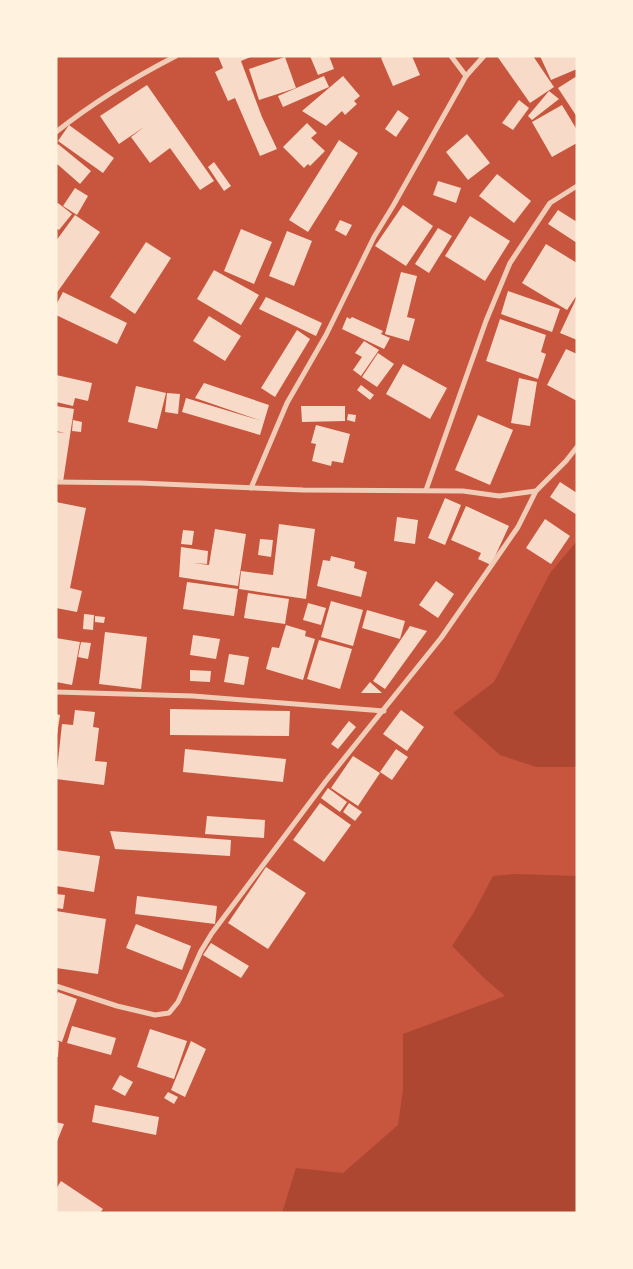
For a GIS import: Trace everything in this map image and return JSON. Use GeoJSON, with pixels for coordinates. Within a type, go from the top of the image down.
{"type":"FeatureCollection","features":[{"type":"Feature","properties":{"kind":"street"},"geometry":{"type":"LineString","coordinates":[[56,132],[86,108],[176,56]]}},
{"type":"Feature","properties":{"kind":"street"},"geometry":{"type":"LineString","coordinates":[[451,56],[466,76]]}},
{"type":"Feature","properties":{"kind":"street"},"geometry":{"type":"LineString","coordinates":[[251,488],[287,403],[339,310],[370,243],[466,76],[484,56]]}},
{"type":"Feature","properties":{"kind":"street"},"geometry":{"type":"LineString","coordinates":[[426,490],[486,322],[510,263],[550,204],[577,186]]}},
{"type":"Feature","properties":{"kind":"street"},"geometry":{"type":"LineString","coordinates":[[56,986],[118,1006],[155,1015],[169,1013],[178,1002],[201,951],[212,933],[326,781],[441,638],[506,546],[536,491],[577,447]]}},
{"type":"Feature","properties":{"kind":"street"},"geometry":{"type":"LineString","coordinates":[[56,482],[140,483],[303,490],[464,491],[498,496],[536,491]]}},
{"type":"Feature","properties":{"kind":"street"},"geometry":{"type":"LineString","coordinates":[[56,692],[193,696],[384,711]]}},
{"type":"Feature","properties":{"kind":"shaded area"},"geometry":{"type":"Polygon","coordinates":[[[577,541],[577,767],[536,767],[500,755],[453,713],[494,682],[550,573],[577,541]]]}},
{"type":"Feature","properties":{"kind":"shaded area"},"geometry":{"type":"Polygon","coordinates":[[[515,874],[577,876],[577,1213],[282,1213],[296,1168],[343,1173],[398,1125],[403,1090],[403,1034],[505,996],[452,946],[474,912],[493,876],[515,874]]]}},
{"type":"Feature","properties":{"kind":"building"},"geometry":{"type":"Polygon","coordinates":[[[218,56],[253,56],[241,61],[262,117],[277,149],[260,156],[235,98],[228,101],[215,72],[223,68],[218,56]]]}},
{"type":"Feature","properties":{"kind":"building"},"geometry":{"type":"Polygon","coordinates":[[[310,56],[329,56],[334,69],[318,75],[310,56]]]}},
{"type":"Feature","properties":{"kind":"building"},"geometry":{"type":"Polygon","coordinates":[[[385,56],[412,56],[420,75],[393,86],[381,58],[385,56]]]}},
{"type":"Feature","properties":{"kind":"building"},"geometry":{"type":"Polygon","coordinates":[[[497,56],[533,56],[554,87],[530,103],[497,56]]]}},
{"type":"Feature","properties":{"kind":"building"},"geometry":{"type":"Polygon","coordinates":[[[540,56],[577,56],[577,69],[551,80],[540,56]]]}},
{"type":"Feature","properties":{"kind":"building"},"geometry":{"type":"Polygon","coordinates":[[[285,57],[296,88],[259,100],[249,69],[285,57]]]}},
{"type":"Feature","properties":{"kind":"building"},"geometry":{"type":"Polygon","coordinates":[[[324,76],[329,87],[283,107],[278,96],[324,76]]]}},
{"type":"Feature","properties":{"kind":"building"},"geometry":{"type":"Polygon","coordinates":[[[343,76],[360,96],[354,101],[357,104],[345,115],[342,111],[326,126],[302,111],[343,76]]]}},
{"type":"Feature","properties":{"kind":"building"},"geometry":{"type":"Polygon","coordinates":[[[577,76],[577,117],[558,88],[577,76]]]}},
{"type":"Feature","properties":{"kind":"building"},"geometry":{"type":"Polygon","coordinates":[[[147,85],[214,181],[200,190],[170,148],[150,163],[131,137],[144,127],[119,144],[100,116],[147,85]]]}},
{"type":"Feature","properties":{"kind":"building"},"geometry":{"type":"Polygon","coordinates":[[[549,91],[559,99],[532,120],[528,116],[549,91]]]}},
{"type":"Feature","properties":{"kind":"building"},"geometry":{"type":"Polygon","coordinates":[[[519,100],[529,108],[513,130],[502,123],[519,100]]]}},
{"type":"Feature","properties":{"kind":"building"},"geometry":{"type":"Polygon","coordinates":[[[562,105],[577,130],[577,143],[552,157],[532,122],[562,105]]]}},
{"type":"Feature","properties":{"kind":"building"},"geometry":{"type":"Polygon","coordinates":[[[398,110],[409,118],[396,137],[385,129],[398,110]]]}},
{"type":"Feature","properties":{"kind":"building"},"geometry":{"type":"Polygon","coordinates":[[[307,123],[317,133],[311,138],[325,151],[310,166],[308,164],[304,168],[283,147],[307,123]]]}},
{"type":"Feature","properties":{"kind":"building"},"geometry":{"type":"Polygon","coordinates":[[[69,125],[114,158],[103,173],[58,141],[69,125]]]}},
{"type":"Feature","properties":{"kind":"building"},"geometry":{"type":"Polygon","coordinates":[[[467,134],[490,163],[468,180],[446,152],[467,134]]]}},
{"type":"Feature","properties":{"kind":"building"},"geometry":{"type":"Polygon","coordinates":[[[339,140],[358,153],[308,232],[289,220],[339,140]]]}},
{"type":"Feature","properties":{"kind":"building"},"geometry":{"type":"Polygon","coordinates":[[[58,144],[91,171],[80,184],[56,163],[56,146],[58,144]]]}},
{"type":"Feature","properties":{"kind":"building"},"geometry":{"type":"Polygon","coordinates":[[[214,162],[231,186],[224,191],[208,167],[214,162]]]}},
{"type":"Feature","properties":{"kind":"building"},"geometry":{"type":"Polygon","coordinates":[[[497,174],[531,201],[514,223],[479,196],[497,174]]]}},
{"type":"Feature","properties":{"kind":"building"},"geometry":{"type":"Polygon","coordinates":[[[438,181],[461,188],[456,203],[433,195],[438,181]]]}},
{"type":"Feature","properties":{"kind":"building"},"geometry":{"type":"Polygon","coordinates":[[[75,188],[88,196],[77,215],[63,206],[75,188]]]}},
{"type":"Feature","properties":{"kind":"building"},"geometry":{"type":"Polygon","coordinates":[[[58,203],[72,214],[59,230],[56,228],[56,206],[58,203]]]}},
{"type":"Feature","properties":{"kind":"building"},"geometry":{"type":"Polygon","coordinates":[[[403,205],[433,226],[406,266],[375,246],[403,205]]]}},
{"type":"Feature","properties":{"kind":"building"},"geometry":{"type":"Polygon","coordinates":[[[558,210],[577,222],[577,243],[548,224],[558,210]]]}},
{"type":"Feature","properties":{"kind":"building"},"geometry":{"type":"Polygon","coordinates":[[[75,215],[100,232],[56,294],[56,241],[75,215]]]}},
{"type":"Feature","properties":{"kind":"building"},"geometry":{"type":"Polygon","coordinates":[[[470,216],[510,241],[485,281],[445,256],[470,216]]]}},
{"type":"Feature","properties":{"kind":"building"},"geometry":{"type":"Polygon","coordinates":[[[340,220],[352,225],[346,236],[335,230],[340,220]]]}},
{"type":"Feature","properties":{"kind":"building"},"geometry":{"type":"Polygon","coordinates":[[[438,228],[452,236],[429,273],[415,264],[438,228]]]}},
{"type":"Feature","properties":{"kind":"building"},"geometry":{"type":"Polygon","coordinates":[[[241,229],[272,242],[254,284],[224,271],[241,229]]]}},
{"type":"Feature","properties":{"kind":"building"},"geometry":{"type":"Polygon","coordinates":[[[287,231],[312,241],[294,286],[269,276],[287,231]]]}},
{"type":"Feature","properties":{"kind":"building"},"geometry":{"type":"Polygon","coordinates":[[[146,242],[171,258],[135,314],[110,297],[146,242]]]}},
{"type":"Feature","properties":{"kind":"building"},"geometry":{"type":"Polygon","coordinates":[[[546,244],[577,263],[577,295],[567,310],[522,283],[546,244]]]}},
{"type":"Feature","properties":{"kind":"building"},"geometry":{"type":"Polygon","coordinates":[[[214,270],[259,295],[241,325],[197,299],[214,270]]]}},
{"type":"Feature","properties":{"kind":"building"},"geometry":{"type":"Polygon","coordinates":[[[401,272],[417,276],[407,317],[415,319],[409,341],[385,334],[401,272]]]}},
{"type":"Feature","properties":{"kind":"building"},"geometry":{"type":"Polygon","coordinates":[[[508,291],[560,309],[552,332],[501,314],[508,291]]]}},
{"type":"Feature","properties":{"kind":"building"},"geometry":{"type":"Polygon","coordinates":[[[63,292],[127,323],[117,344],[56,315],[56,305],[63,292]]]}},
{"type":"Feature","properties":{"kind":"building"},"geometry":{"type":"Polygon","coordinates":[[[266,297],[322,323],[316,336],[259,309],[266,297]]]}},
{"type":"Feature","properties":{"kind":"building"},"geometry":{"type":"Polygon","coordinates":[[[577,297],[577,340],[560,333],[577,297]]]}},
{"type":"Feature","properties":{"kind":"building"},"geometry":{"type":"Polygon","coordinates":[[[209,316],[241,336],[225,361],[193,341],[209,316]]]}},
{"type":"Feature","properties":{"kind":"building"},"geometry":{"type":"Polygon","coordinates":[[[347,317],[350,319],[352,317],[383,331],[381,334],[390,338],[384,349],[342,329],[347,317]]]}},
{"type":"Feature","properties":{"kind":"building"},"geometry":{"type":"Polygon","coordinates":[[[500,319],[546,335],[541,352],[546,354],[538,379],[486,361],[500,319]]]}},
{"type":"Feature","properties":{"kind":"building"},"geometry":{"type":"Polygon","coordinates":[[[297,330],[310,339],[275,397],[261,388],[297,330]]]}},
{"type":"Feature","properties":{"kind":"building"},"geometry":{"type":"Polygon","coordinates":[[[364,341],[379,350],[361,376],[353,370],[362,357],[355,353],[364,341]]]}},
{"type":"Feature","properties":{"kind":"building"},"geometry":{"type":"Polygon","coordinates":[[[566,349],[577,354],[577,401],[547,385],[566,349]]]}},
{"type":"Feature","properties":{"kind":"building"},"geometry":{"type":"Polygon","coordinates":[[[378,353],[394,364],[377,387],[362,377],[378,353]]]}},
{"type":"Feature","properties":{"kind":"building"},"geometry":{"type":"Polygon","coordinates":[[[403,364],[447,388],[430,419],[386,394],[403,364]]]}},
{"type":"Feature","properties":{"kind":"building"},"geometry":{"type":"Polygon","coordinates":[[[56,375],[92,383],[88,401],[75,398],[73,406],[56,402],[56,375]]]}},
{"type":"Feature","properties":{"kind":"building"},"geometry":{"type":"Polygon","coordinates":[[[519,378],[537,382],[530,426],[511,423],[519,378]]]}},
{"type":"Feature","properties":{"kind":"building"},"geometry":{"type":"Polygon","coordinates":[[[204,383],[269,405],[260,435],[182,412],[186,398],[262,421],[195,398],[204,383]]]}},
{"type":"Feature","properties":{"kind":"building"},"geometry":{"type":"Polygon","coordinates":[[[361,385],[374,395],[370,400],[357,390],[361,385]]]}},
{"type":"Feature","properties":{"kind":"building"},"geometry":{"type":"Polygon","coordinates":[[[136,386],[166,393],[157,429],[128,422],[136,386]]]}},
{"type":"Feature","properties":{"kind":"building"},"geometry":{"type":"Polygon","coordinates":[[[167,393],[180,394],[178,414],[165,412],[167,393]]]}},
{"type":"Feature","properties":{"kind":"building"},"geometry":{"type":"Polygon","coordinates":[[[56,406],[74,409],[63,482],[56,481],[56,432],[65,433],[56,431],[56,406]]]}},
{"type":"Feature","properties":{"kind":"building"},"geometry":{"type":"Polygon","coordinates":[[[301,406],[345,406],[345,421],[302,422],[301,406]]]}},
{"type":"Feature","properties":{"kind":"building"},"geometry":{"type":"Polygon","coordinates":[[[348,414],[356,415],[355,422],[347,420],[348,414]]]}},
{"type":"Feature","properties":{"kind":"building"},"geometry":{"type":"Polygon","coordinates":[[[478,415],[513,430],[490,485],[455,470],[478,415]]]}},
{"type":"Feature","properties":{"kind":"building"},"geometry":{"type":"Polygon","coordinates":[[[73,420],[82,422],[81,432],[72,431],[73,420]]]}},
{"type":"Feature","properties":{"kind":"building"},"geometry":{"type":"Polygon","coordinates":[[[316,425],[350,434],[343,463],[332,461],[331,466],[312,461],[316,444],[311,443],[316,425]]]}},
{"type":"Feature","properties":{"kind":"building"},"geometry":{"type":"Polygon","coordinates":[[[560,482],[577,493],[577,515],[550,497],[560,482]]]}},
{"type":"Feature","properties":{"kind":"building"},"geometry":{"type":"Polygon","coordinates":[[[445,498],[461,505],[445,545],[428,538],[445,498]]]}},
{"type":"Feature","properties":{"kind":"building"},"geometry":{"type":"Polygon","coordinates":[[[56,502],[86,508],[70,588],[82,591],[77,612],[56,608],[56,502]]]}},
{"type":"Feature","properties":{"kind":"building"},"geometry":{"type":"Polygon","coordinates":[[[466,506],[509,526],[491,565],[478,559],[481,553],[451,540],[466,506]]]}},
{"type":"Feature","properties":{"kind":"building"},"geometry":{"type":"Polygon","coordinates":[[[397,517],[418,520],[415,544],[394,541],[397,517]]]}},
{"type":"Feature","properties":{"kind":"building"},"geometry":{"type":"Polygon","coordinates":[[[545,519],[570,536],[551,564],[526,548],[545,519]]]}},
{"type":"Feature","properties":{"kind":"building"},"geometry":{"type":"Polygon","coordinates":[[[279,524],[315,529],[306,599],[239,589],[241,571],[273,575],[279,524]]]}},
{"type":"Feature","properties":{"kind":"building"},"geometry":{"type":"Polygon","coordinates":[[[215,529],[246,534],[238,586],[179,577],[181,547],[208,551],[207,564],[193,563],[209,565],[215,529]]]}},
{"type":"Feature","properties":{"kind":"building"},"geometry":{"type":"Polygon","coordinates":[[[183,530],[194,531],[192,545],[181,544],[183,530]]]}},
{"type":"Feature","properties":{"kind":"building"},"geometry":{"type":"Polygon","coordinates":[[[260,539],[273,540],[271,557],[258,555],[260,539]]]}},
{"type":"Feature","properties":{"kind":"building"},"geometry":{"type":"Polygon","coordinates":[[[331,556],[355,562],[354,568],[367,572],[361,597],[317,586],[323,560],[330,561],[331,556]]]}},
{"type":"Feature","properties":{"kind":"building"},"geometry":{"type":"Polygon","coordinates":[[[436,581],[454,594],[438,618],[419,605],[436,581]]]}},
{"type":"Feature","properties":{"kind":"building"},"geometry":{"type":"Polygon","coordinates":[[[187,582],[238,589],[234,616],[183,609],[187,582]]]}},
{"type":"Feature","properties":{"kind":"building"},"geometry":{"type":"Polygon","coordinates":[[[248,593],[289,599],[285,624],[244,618],[248,593]]]}},
{"type":"Feature","properties":{"kind":"building"},"geometry":{"type":"Polygon","coordinates":[[[331,601],[363,610],[353,646],[321,637],[331,601]]]}},
{"type":"Feature","properties":{"kind":"building"},"geometry":{"type":"Polygon","coordinates":[[[308,603],[326,608],[321,625],[303,620],[308,603]]]}},
{"type":"Feature","properties":{"kind":"building"},"geometry":{"type":"Polygon","coordinates":[[[367,610],[405,621],[400,639],[362,628],[367,610]]]}},
{"type":"Feature","properties":{"kind":"building"},"geometry":{"type":"Polygon","coordinates":[[[84,614],[94,615],[93,630],[83,629],[84,614]]]}},
{"type":"Feature","properties":{"kind":"building"},"geometry":{"type":"Polygon","coordinates":[[[95,616],[105,617],[104,623],[95,622],[95,616]]]}},
{"type":"Feature","properties":{"kind":"building"},"geometry":{"type":"Polygon","coordinates":[[[286,625],[306,631],[305,636],[315,639],[303,680],[266,669],[272,647],[279,648],[286,625]]]}},
{"type":"Feature","properties":{"kind":"building"},"geometry":{"type":"Polygon","coordinates":[[[410,626],[427,631],[385,689],[373,681],[410,626]]]}},
{"type":"Feature","properties":{"kind":"building"},"geometry":{"type":"Polygon","coordinates":[[[105,632],[147,637],[141,689],[99,684],[105,632]]]}},
{"type":"Feature","properties":{"kind":"building"},"geometry":{"type":"Polygon","coordinates":[[[193,635],[220,639],[216,659],[190,655],[193,635]]]}},
{"type":"Feature","properties":{"kind":"building"},"geometry":{"type":"Polygon","coordinates":[[[56,638],[80,642],[72,685],[56,682],[56,638]]]}},
{"type":"Feature","properties":{"kind":"building"},"geometry":{"type":"Polygon","coordinates":[[[319,640],[352,649],[340,689],[307,679],[319,640]]]}},
{"type":"Feature","properties":{"kind":"building"},"geometry":{"type":"Polygon","coordinates":[[[81,642],[91,643],[88,659],[78,657],[81,642]]]}},
{"type":"Feature","properties":{"kind":"building"},"geometry":{"type":"Polygon","coordinates":[[[229,654],[249,657],[244,685],[224,682],[229,654]]]}},
{"type":"Feature","properties":{"kind":"building"},"geometry":{"type":"Polygon","coordinates":[[[190,670],[211,671],[210,682],[190,681],[190,670]]]}},
{"type":"Feature","properties":{"kind":"building"},"geometry":{"type":"Polygon","coordinates":[[[370,682],[382,693],[361,693],[370,682]]]}},
{"type":"Feature","properties":{"kind":"building"},"geometry":{"type":"Polygon","coordinates":[[[170,709],[290,711],[289,736],[170,735],[170,709]]]}},
{"type":"Feature","properties":{"kind":"building"},"geometry":{"type":"Polygon","coordinates":[[[75,710],[95,712],[93,727],[99,728],[95,761],[107,762],[104,785],[56,779],[62,724],[73,725],[75,710]]]}},
{"type":"Feature","properties":{"kind":"building"},"geometry":{"type":"Polygon","coordinates":[[[401,710],[424,727],[407,751],[383,734],[401,710]]]}},
{"type":"Feature","properties":{"kind":"building"},"geometry":{"type":"Polygon","coordinates":[[[56,714],[60,715],[57,735],[56,734],[56,714]]]}},
{"type":"Feature","properties":{"kind":"building"},"geometry":{"type":"Polygon","coordinates":[[[349,721],[356,727],[338,749],[331,744],[349,721]]]}},
{"type":"Feature","properties":{"kind":"building"},"geometry":{"type":"Polygon","coordinates":[[[185,749],[286,759],[283,782],[183,772],[185,749]]]}},
{"type":"Feature","properties":{"kind":"building"},"geometry":{"type":"Polygon","coordinates":[[[396,749],[408,757],[392,780],[380,772],[396,749]]]}},
{"type":"Feature","properties":{"kind":"building"},"geometry":{"type":"Polygon","coordinates":[[[353,756],[380,773],[358,806],[331,788],[353,756]]]}},
{"type":"Feature","properties":{"kind":"building"},"geometry":{"type":"Polygon","coordinates":[[[328,788],[347,802],[340,812],[321,798],[328,788]]]}},
{"type":"Feature","properties":{"kind":"building"},"geometry":{"type":"Polygon","coordinates":[[[320,803],[351,825],[324,862],[293,840],[320,803]]]}},
{"type":"Feature","properties":{"kind":"building"},"geometry":{"type":"Polygon","coordinates":[[[349,803],[362,812],[355,821],[343,812],[349,803]]]}},
{"type":"Feature","properties":{"kind":"building"},"geometry":{"type":"Polygon","coordinates":[[[207,816],[265,820],[264,838],[205,834],[207,816]]]}},
{"type":"Feature","properties":{"kind":"building"},"geometry":{"type":"Polygon","coordinates":[[[110,831],[231,840],[230,856],[115,849],[110,831]]]}},
{"type":"Feature","properties":{"kind":"building"},"geometry":{"type":"Polygon","coordinates":[[[56,850],[100,856],[94,892],[56,886],[56,850]]]}},
{"type":"Feature","properties":{"kind":"building"},"geometry":{"type":"Polygon","coordinates":[[[266,867],[306,893],[268,949],[228,923],[266,867]]]}},
{"type":"Feature","properties":{"kind":"building"},"geometry":{"type":"Polygon","coordinates":[[[56,894],[65,895],[63,909],[56,908],[56,894]]]}},
{"type":"Feature","properties":{"kind":"building"},"geometry":{"type":"Polygon","coordinates":[[[137,896],[217,906],[215,924],[135,914],[137,896]]]}},
{"type":"Feature","properties":{"kind":"building"},"geometry":{"type":"Polygon","coordinates":[[[56,911],[106,919],[98,974],[56,968],[56,911]]]}},
{"type":"Feature","properties":{"kind":"building"},"geometry":{"type":"Polygon","coordinates":[[[136,924],[191,946],[182,970],[126,948],[136,924]]]}},
{"type":"Feature","properties":{"kind":"building"},"geometry":{"type":"Polygon","coordinates":[[[211,943],[249,966],[241,978],[203,955],[211,943]]]}},
{"type":"Feature","properties":{"kind":"building"},"geometry":{"type":"Polygon","coordinates":[[[58,992],[77,999],[62,1042],[56,1040],[56,997],[58,992]]]}},
{"type":"Feature","properties":{"kind":"building"},"geometry":{"type":"Polygon","coordinates":[[[72,1026],[116,1038],[111,1055],[67,1043],[72,1026]]]}},
{"type":"Feature","properties":{"kind":"building"},"geometry":{"type":"Polygon","coordinates":[[[150,1029],[187,1041],[174,1079],[137,1067],[150,1029]]]}},
{"type":"Feature","properties":{"kind":"building"},"geometry":{"type":"Polygon","coordinates":[[[56,1041],[59,1042],[58,1057],[56,1057],[56,1041]]]}},
{"type":"Feature","properties":{"kind":"building"},"geometry":{"type":"Polygon","coordinates":[[[191,1041],[206,1049],[185,1097],[171,1090],[191,1041]]]}},
{"type":"Feature","properties":{"kind":"building"},"geometry":{"type":"Polygon","coordinates":[[[120,1075],[133,1082],[125,1096],[112,1089],[120,1075]]]}},
{"type":"Feature","properties":{"kind":"building"},"geometry":{"type":"Polygon","coordinates":[[[168,1092],[178,1097],[174,1104],[164,1098],[168,1092]]]}},
{"type":"Feature","properties":{"kind":"building"},"geometry":{"type":"Polygon","coordinates":[[[95,1105],[159,1117],[156,1135],[92,1122],[95,1105]]]}},
{"type":"Feature","properties":{"kind":"building"},"geometry":{"type":"Polygon","coordinates":[[[56,1122],[64,1124],[56,1144],[56,1122]]]}},
{"type":"Feature","properties":{"kind":"building"},"geometry":{"type":"Polygon","coordinates":[[[61,1181],[103,1209],[100,1213],[56,1213],[56,1189],[61,1181]]]}}]}
